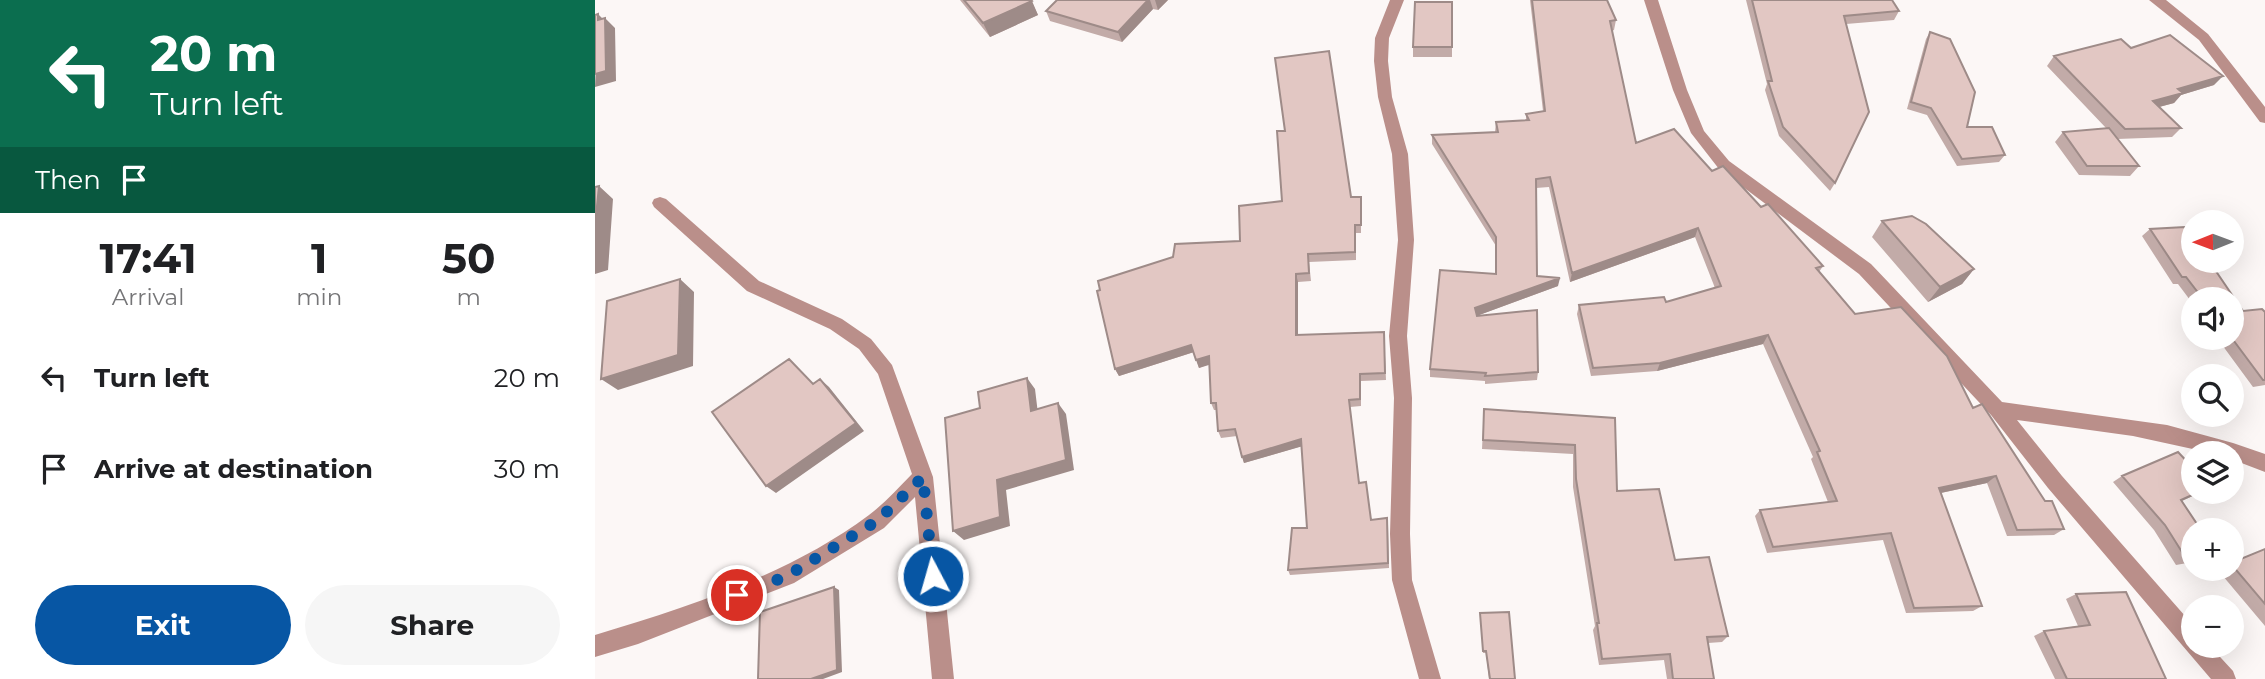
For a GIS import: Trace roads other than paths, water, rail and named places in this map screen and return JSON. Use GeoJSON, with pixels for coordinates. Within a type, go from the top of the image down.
{"type":"FeatureCollection","features":[{"type":"Feature","properties":{"kind":"street"},"geometry":{"type":"LineString","coordinates":[[1397,0],[1382,38],[1381,61],[1385,97],[1399,154],[1406,240],[1398,336],[1403,398],[1400,534],[1402,580],[1430,679]]}},
{"type":"Feature","properties":{"kind":"street"},"geometry":{"type":"LineString","coordinates":[[1651,0],[1680,90],[1698,133],[1724,164],[1865,269],[1997,409],[2181,627]]}},
{"type":"Feature","properties":{"kind":"street"},"geometry":{"type":"LineString","coordinates":[[2156,0],[2188,20],[2217,52],[2265,118]]}},
{"type":"Feature","properties":{"kind":"street"},"geometry":{"type":"LineString","coordinates":[[660,203],[753,286],[836,324],[865,344],[886,370],[923,477],[943,679]]}},
{"type":"Feature","properties":{"kind":"street"},"geometry":{"type":"LineString","coordinates":[[1997,409],[2155,430],[2228,448],[2265,463]]}},
{"type":"Feature","properties":{"kind":"street"},"geometry":{"type":"LineString","coordinates":[[595,646],[638,633],[787,576],[877,521],[923,477]]}},
{"type":"Feature","properties":{"kind":"street"},"geometry":{"type":"LineString","coordinates":[[2207,658],[2225,679]]}}]}
